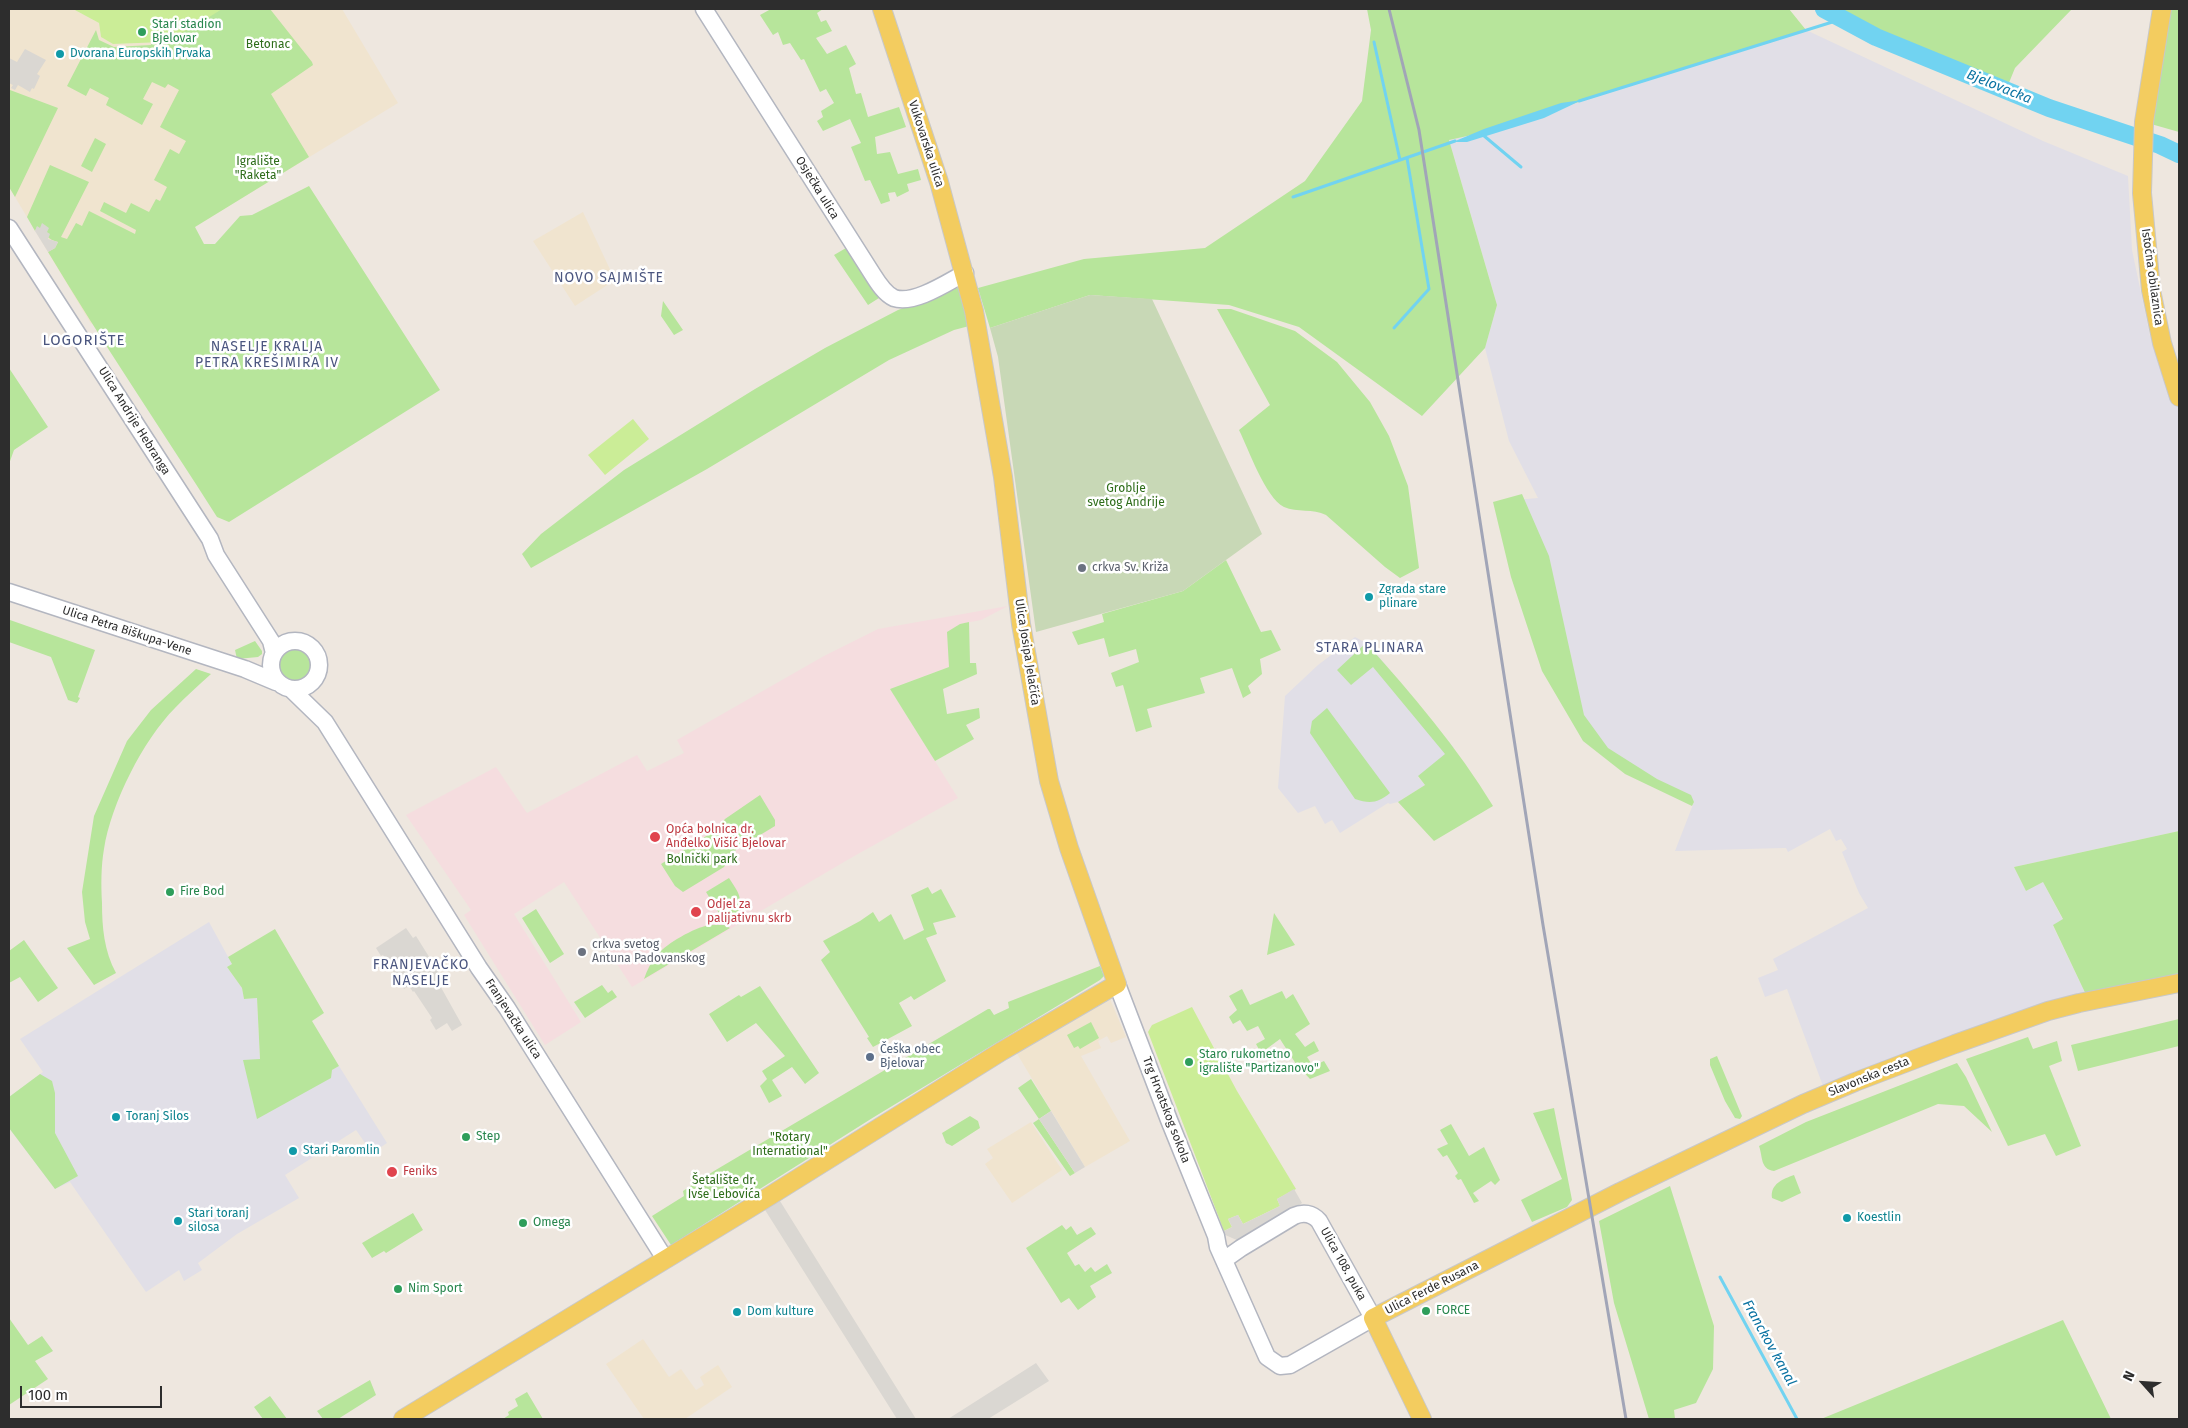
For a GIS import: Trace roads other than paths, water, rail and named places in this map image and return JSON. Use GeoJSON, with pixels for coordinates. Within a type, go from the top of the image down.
{"type":"FeatureCollection","features":[{"type":"Feature","properties":{"kind":"main road","name":"Osječka ulica"},"geometry":{"type":"LineString","coordinates":[[704,9],[872,275],[885,292],[894,298],[913,297],[966,277]]}},
{"type":"Feature","properties":{"kind":"main road","name":"Vukovarska ulica"},"geometry":{"type":"LineString","coordinates":[[882,9],[939,182],[974,311]]}},
{"type":"Feature","properties":{"kind":"main road","name":"Istočna obilaznica"},"geometry":{"type":"LineString","coordinates":[[2162,9],[2144,122],[2142,193],[2151,290],[2162,343],[2179,397]]}},
{"type":"Feature","properties":{"kind":"main road","name":"Ulica Andrije Hebranga"},"geometry":{"type":"LineString","coordinates":[[9,228],[210,539],[216,555],[271,641],[272,656]]}},
{"type":"Feature","properties":{"kind":"main road","name":"Ulica Josipa Jelačića"},"geometry":{"type":"LineString","coordinates":[[974,311],[1002,477],[1021,624],[1049,781],[1069,848],[1117,984]]}},
{"type":"Feature","properties":{"kind":"main road","name":"Ulica Andrije Hebranga"},"geometry":{"type":"LineString","coordinates":[[210,539],[221,548],[271,625],[280,636],[291,641]]}},
{"type":"Feature","properties":{"kind":"main road","name":"Ulica Petra Biškupa-Vene"},"geometry":{"type":"LineString","coordinates":[[9,592],[245,669],[276,682]]}},
{"type":"Feature","properties":{"kind":"main road"},"geometry":{"type":"LineString","coordinates":[[245,669],[259,666],[272,656],[279,646],[291,641],[299,641],[314,650],[319,665],[314,680],[308,686],[292,690],[276,682],[270,667],[272,656]]}},
{"type":"Feature","properties":{"kind":"main road","name":"Franjevačka ulica"},"geometry":{"type":"LineString","coordinates":[[314,680],[313,690],[325,722],[665,1259]]}},
{"type":"Feature","properties":{"kind":"main road","name":"Franjevačka ulica"},"geometry":{"type":"LineString","coordinates":[[292,690],[325,722]]}},
{"type":"Feature","properties":{"kind":"main road","name":"Slavonska cesta"},"geometry":{"type":"LineString","coordinates":[[1575,1215],[1803,1104],[1854,1082],[2048,1011],[2079,1002],[2179,983]]}},
{"type":"Feature","properties":{"kind":"main road","name":"Trg Hrvatskog sokola"},"geometry":{"type":"LineString","coordinates":[[1117,984],[1224,1260],[1265,1353],[1276,1365],[1285,1367],[1290,1365]]}},
{"type":"Feature","properties":{"kind":"main road"},"geometry":{"type":"LineString","coordinates":[[403,1419],[1002,1051],[1117,984]]}},
{"type":"Feature","properties":{"kind":"main road","name":"Ulica 108. puka"},"geometry":{"type":"LineString","coordinates":[[1240,1248],[1294,1216],[1302,1213],[1310,1214],[1319,1221],[1370,1312]]}},
{"type":"Feature","properties":{"kind":"main road","name":"Ulica Ferde Rusana"},"geometry":{"type":"LineString","coordinates":[[1290,1365],[1370,1312],[1394,1307],[1575,1215]]}},
{"type":"Feature","properties":{"kind":"main road"},"geometry":{"type":"LineString","coordinates":[[1216,1236],[1230,1247],[1240,1248]]}},
{"type":"Feature","properties":{"kind":"main road"},"geometry":{"type":"LineString","coordinates":[[1224,1260],[1240,1248]]}},
{"type":"Feature","properties":{"kind":"main road"},"geometry":{"type":"LineString","coordinates":[[1370,1312],[1422,1419]]}},
{"type":"Feature","properties":{"kind":"water"},"geometry":{"type":"Polygon","coordinates":[[[1582,100],[1544,118],[1467,142],[1453,142],[1484,129],[1561,103],[1582,100]]]}},
{"type":"Feature","properties":{"kind":"waterway","name":"Bjelovacka"},"geometry":{"type":"LineString","coordinates":[[1824,9],[1876,37],[2049,108],[2160,145],[2179,154]]}},
{"type":"Feature","properties":{"kind":"waterway"},"geometry":{"type":"LineString","coordinates":[[1579,101],[1842,19]]}},
{"type":"Feature","properties":{"kind":"waterway"},"geometry":{"type":"LineString","coordinates":[[1374,42],[1400,160]]}},
{"type":"Feature","properties":{"kind":"waterway"},"geometry":{"type":"LineString","coordinates":[[1483,135],[1521,167]]}},
{"type":"Feature","properties":{"kind":"waterway"},"geometry":{"type":"LineString","coordinates":[[1293,197],[1455,141]]}},
{"type":"Feature","properties":{"kind":"waterway"},"geometry":{"type":"LineString","coordinates":[[1394,328],[1429,289],[1407,158]]}},
{"type":"Feature","properties":{"kind":"waterway","name":"Franckov kanal"},"geometry":{"type":"LineString","coordinates":[[1720,1277],[1797,1419]]}},
{"type":"Feature","properties":{"kind":"railway"},"geometry":{"type":"LineString","coordinates":[[1389,9],[1419,130],[1543,925],[1626,1419]]}},
{"type":"Feature","properties":{"kind":"place","name":"Stari stadion Bjelovar"},"geometry":{"type":"Point","coordinates":[142,32]}},
{"type":"Feature","properties":{"kind":"place","name":"Dvorana Europskih Prvaka"},"geometry":{"type":"Point","coordinates":[60,54]}},
{"type":"Feature","properties":{"kind":"place","name":"crkva Sv. Križa"},"geometry":{"type":"Point","coordinates":[1082,568]}},
{"type":"Feature","properties":{"kind":"place","name":"Zgrada stare plinare"},"geometry":{"type":"Point","coordinates":[1369,597]}},
{"type":"Feature","properties":{"kind":"place","name":"Opća bolnica dr. Anđelko Višić Bjelovar"},"geometry":{"type":"Point","coordinates":[655,837]}},
{"type":"Feature","properties":{"kind":"place","name":"Fire Bod"},"geometry":{"type":"Point","coordinates":[170,892]}},
{"type":"Feature","properties":{"kind":"place","name":"Odjel za palijativnu skrb"},"geometry":{"type":"Point","coordinates":[696,912]}},
{"type":"Feature","properties":{"kind":"place","name":"crkva svetog Antuna Padovanskog"},"geometry":{"type":"Point","coordinates":[582,952]}},
{"type":"Feature","properties":{"kind":"place","name":"Češka obec Bjelovar"},"geometry":{"type":"Point","coordinates":[870,1057]}},
{"type":"Feature","properties":{"kind":"place","name":"Staro rukometno igralište \"Partizanovo\""},"geometry":{"type":"Point","coordinates":[1189,1062]}},
{"type":"Feature","properties":{"kind":"place","name":"Toranj Silos"},"geometry":{"type":"Point","coordinates":[116,1117]}},
{"type":"Feature","properties":{"kind":"place","name":"Step"},"geometry":{"type":"Point","coordinates":[466,1137]}},
{"type":"Feature","properties":{"kind":"place","name":"Stari Paromlin"},"geometry":{"type":"Point","coordinates":[293,1151]}},
{"type":"Feature","properties":{"kind":"place","name":"Feniks"},"geometry":{"type":"Point","coordinates":[392,1172]}},
{"type":"Feature","properties":{"kind":"place","name":"Koestlin"},"geometry":{"type":"Point","coordinates":[1847,1218]}},
{"type":"Feature","properties":{"kind":"place","name":"Stari toranj silosa"},"geometry":{"type":"Point","coordinates":[178,1221]}},
{"type":"Feature","properties":{"kind":"place","name":"Omega"},"geometry":{"type":"Point","coordinates":[523,1223]}},
{"type":"Feature","properties":{"kind":"place","name":"Nim Sport"},"geometry":{"type":"Point","coordinates":[398,1289]}},
{"type":"Feature","properties":{"kind":"place","name":"FORCE"},"geometry":{"type":"Point","coordinates":[1426,1311]}},
{"type":"Feature","properties":{"kind":"place","name":"Dom kulture"},"geometry":{"type":"Point","coordinates":[737,1312]}},
{"type":"Feature","properties":{"kind":"district","name":"NOVO SAJMIŠTE"},"geometry":{"type":"Point","coordinates":[609,278]}},
{"type":"Feature","properties":{"kind":"district","name":"LOGORIŠTE"},"geometry":{"type":"Point","coordinates":[84,341]}},
{"type":"Feature","properties":{"kind":"district","name":"NASELJE KRALJA PETRA KREŠIMIRA IV"},"geometry":{"type":"Point","coordinates":[267,356]}},
{"type":"Feature","properties":{"kind":"district","name":"STARA PLINARA"},"geometry":{"type":"Point","coordinates":[1370,648]}},
{"type":"Feature","properties":{"kind":"district","name":"FRANJEVAČKO NASELJE"},"geometry":{"type":"Point","coordinates":[421,974]}},
{"type":"Feature","properties":{"kind":"park label","name":"Betonac"},"geometry":{"type":"Point","coordinates":[268,45]}},
{"type":"Feature","properties":{"kind":"park label","name":"Igralište \"Raketa\""},"geometry":{"type":"Point","coordinates":[258,169]}},
{"type":"Feature","properties":{"kind":"park label","name":"Groblje svetog Andrije"},"geometry":{"type":"Point","coordinates":[1126,496]}},
{"type":"Feature","properties":{"kind":"park label","name":"Bolnički park"},"geometry":{"type":"Point","coordinates":[702,860]}},
{"type":"Feature","properties":{"kind":"park label","name":"\"Rotary International\""},"geometry":{"type":"Point","coordinates":[790,1145]}},
{"type":"Feature","properties":{"kind":"park label","name":"Šetalište dr. Ivše Lebovića"},"geometry":{"type":"Point","coordinates":[724,1188]}}]}
